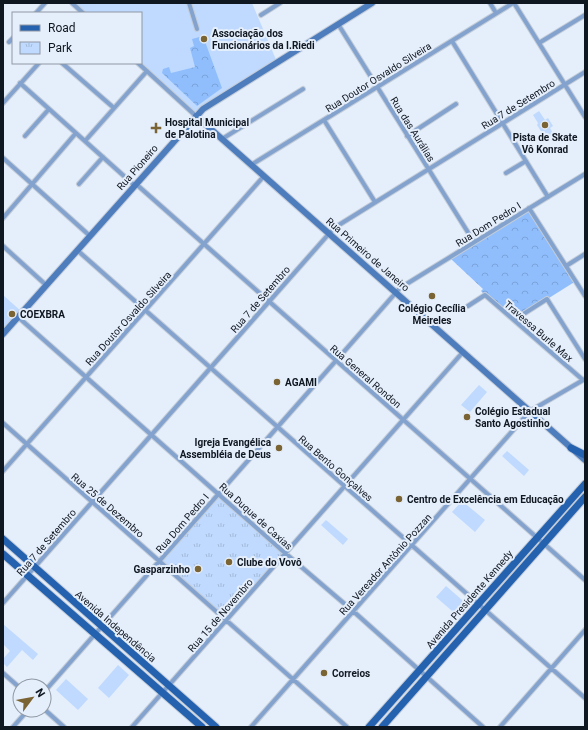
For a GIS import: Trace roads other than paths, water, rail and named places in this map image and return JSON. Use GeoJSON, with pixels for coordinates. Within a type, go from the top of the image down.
{"type":"FeatureCollection","features":[{"type":"Feature","properties":{"kind":"main road"},"geometry":{"type":"LineString","coordinates":[[571,448],[585,455]]}},
{"type":"Feature","properties":{"kind":"main road","name":"Avenida Presidente Kennedy"},"geometry":{"type":"LineString","coordinates":[[369,727],[585,484]]}},
{"type":"Feature","properties":{"kind":"main road","name":"Avenida Presidente Kennedy"},"geometry":{"type":"LineString","coordinates":[[382,727],[585,497]]}},
{"type":"Feature","properties":{"kind":"main road","name":"Avenida Independência"},"geometry":{"type":"LineString","coordinates":[[3,539],[216,727]]}},
{"type":"Feature","properties":{"kind":"main road","name":"Avenida Independência"},"geometry":{"type":"LineString","coordinates":[[3,554],[202,727]]}},
{"type":"Feature","properties":{"kind":"street"},"geometry":{"type":"LineString","coordinates":[[37,12],[45,3]]}},
{"type":"Feature","properties":{"kind":"street"},"geometry":{"type":"LineString","coordinates":[[72,3],[82,12]]}},
{"type":"Feature","properties":{"kind":"street"},"geometry":{"type":"LineString","coordinates":[[189,3],[197,29]]}},
{"type":"Feature","properties":{"kind":"street"},"geometry":{"type":"LineString","coordinates":[[260,15],[280,3]]}},
{"type":"Feature","properties":{"kind":"street"},"geometry":{"type":"LineString","coordinates":[[490,3],[496,13]]}},
{"type":"Feature","properties":{"kind":"street"},"geometry":{"type":"LineString","coordinates":[[513,3],[585,117]]}},
{"type":"Feature","properties":{"kind":"street","name":"Rua Doutor Osvaldo Silveira"},"geometry":{"type":"LineString","coordinates":[[252,165],[513,3]]}},
{"type":"Feature","properties":{"kind":"street","name":"Rua Pioneiro"},"geometry":{"type":"LineString","coordinates":[[3,334],[203,109],[369,4]]}},
{"type":"Feature","properties":{"kind":"street"},"geometry":{"type":"LineString","coordinates":[[539,44],[585,15]]}},
{"type":"Feature","properties":{"kind":"street","name":"Rua das Aurálias"},"geometry":{"type":"LineString","coordinates":[[338,24],[474,242]]}},
{"type":"Feature","properties":{"kind":"street"},"geometry":{"type":"LineString","coordinates":[[9,42],[12,39]]}},
{"type":"Feature","properties":{"kind":"street"},"geometry":{"type":"LineString","coordinates":[[452,41],[548,197]]}},
{"type":"Feature","properties":{"kind":"street"},"geometry":{"type":"LineString","coordinates":[[3,103],[37,64]]}},
{"type":"Feature","properties":{"kind":"street"},"geometry":{"type":"LineString","coordinates":[[63,64],[114,108]]}},
{"type":"Feature","properties":{"kind":"street","name":"Rua Primeiro de Janeiro"},"geometry":{"type":"LineString","coordinates":[[139,64],[329,234],[398,290],[463,352],[585,460]]}},
{"type":"Feature","properties":{"kind":"street"},"geometry":{"type":"LineString","coordinates":[[85,141],[147,71]]}},
{"type":"Feature","properties":{"kind":"street","name":"Rua 7 de Setembro"},"geometry":{"type":"LineString","coordinates":[[3,603],[334,228],[585,72]]}},
{"type":"Feature","properties":{"kind":"street","name":"Rua General Rondon"},"geometry":{"type":"LineString","coordinates":[[20,83],[585,580]]}},
{"type":"Feature","properties":{"kind":"street"},"geometry":{"type":"LineString","coordinates":[[222,139],[303,89]]}},
{"type":"Feature","properties":{"kind":"street"},"geometry":{"type":"LineString","coordinates":[[407,136],[456,104]]}},
{"type":"Feature","properties":{"kind":"street"},"geometry":{"type":"LineString","coordinates":[[25,136],[49,109]]}},
{"type":"Feature","properties":{"kind":"street"},"geometry":{"type":"LineString","coordinates":[[324,120],[375,202]]}},
{"type":"Feature","properties":{"kind":"street"},"geometry":{"type":"LineString","coordinates":[[3,218],[76,133]]}},
{"type":"Feature","properties":{"kind":"street"},"geometry":{"type":"LineString","coordinates":[[79,184],[103,157]]}},
{"type":"Feature","properties":{"kind":"street"},"geometry":{"type":"LineString","coordinates":[[3,158],[90,236]]}},
{"type":"Feature","properties":{"kind":"street"},"geometry":{"type":"LineString","coordinates":[[506,173],[526,161]]}},
{"type":"Feature","properties":{"kind":"street","name":"Rua Dom Pedro I"},"geometry":{"type":"LineString","coordinates":[[52,683],[398,290],[585,174]]}},
{"type":"Feature","properties":{"kind":"street","name":"Rua Doutor Osvaldo Silveira"},"geometry":{"type":"LineString","coordinates":[[3,470],[264,176]]}},
{"type":"Feature","properties":{"kind":"street"},"geometry":{"type":"LineString","coordinates":[[530,208],[585,296]]}},
{"type":"Feature","properties":{"kind":"street"},"geometry":{"type":"LineString","coordinates":[[3,246],[46,285]]}},
{"type":"Feature","properties":{"kind":"street","name":"Rua Bento Gonçalves"},"geometry":{"type":"LineString","coordinates":[[77,250],[585,698]]}},
{"type":"Feature","properties":{"kind":"street"},"geometry":{"type":"LineString","coordinates":[[566,266],[585,254]]}},
{"type":"Feature","properties":{"kind":"street","name":"Travessa Burle Max"},"geometry":{"type":"LineString","coordinates":[[468,306],[485,295],[584,379]]}},
{"type":"Feature","properties":{"kind":"street"},"geometry":{"type":"LineString","coordinates":[[514,320],[547,299],[585,360]]}},
{"type":"Feature","properties":{"kind":"street","name":"Rua Duque de Caxias"},"geometry":{"type":"LineString","coordinates":[[18,317],[483,727]]}},
{"type":"Feature","properties":{"kind":"street","name":"Rua 15 de Novembro"},"geometry":{"type":"LineString","coordinates":[[132,727],[463,352]]}},
{"type":"Feature","properties":{"kind":"street","name":"Rua Vereador Antônio Pozzan"},"geometry":{"type":"LineString","coordinates":[[251,727],[530,411],[584,379]]}},
{"type":"Feature","properties":{"kind":"street","name":"Rua 25 de Dezembro"},"geometry":{"type":"LineString","coordinates":[[3,423],[347,727]]}},
{"type":"Feature","properties":{"kind":"street"},"geometry":{"type":"LineString","coordinates":[[500,727],[585,630]]}},
{"type":"Feature","properties":{"kind":"street"},"geometry":{"type":"LineString","coordinates":[[3,673],[12,681]]}},
{"type":"Feature","properties":{"kind":"street"},"geometry":{"type":"LineString","coordinates":[[52,716],[64,727]]}},
{"type":"Feature","properties":{"kind":"street"},"geometry":{"type":"LineString","coordinates":[[13,727],[21,718]]}},
{"type":"Feature","properties":{"kind":"place","name":"Associação dos Funcionários da I.Riedi"},"geometry":{"type":"Point","coordinates":[204,39]}},
{"type":"Feature","properties":{"kind":"place","name":"Pista de Skate Vô Konrad"},"geometry":{"type":"Point","coordinates":[545,125]}},
{"type":"Feature","properties":{"kind":"place","name":"Hospital Municipal de Palotina"},"geometry":{"type":"Point","coordinates":[156,128]}},
{"type":"Feature","properties":{"kind":"place","name":"Colégio Cecília Meireles"},"geometry":{"type":"Point","coordinates":[432,296]}},
{"type":"Feature","properties":{"kind":"place","name":"COEXBRA"},"geometry":{"type":"Point","coordinates":[12,314]}},
{"type":"Feature","properties":{"kind":"place","name":"AGAMI"},"geometry":{"type":"Point","coordinates":[277,382]}},
{"type":"Feature","properties":{"kind":"place","name":"Colégio Estadual Santo Agostinho"},"geometry":{"type":"Point","coordinates":[467,417]}},
{"type":"Feature","properties":{"kind":"place","name":"Igreja Evangélica Assembléia de Deus"},"geometry":{"type":"Point","coordinates":[279,448]}},
{"type":"Feature","properties":{"kind":"place","name":"Centro de Excelência em Educação"},"geometry":{"type":"Point","coordinates":[399,499]}},
{"type":"Feature","properties":{"kind":"place","name":"Clube do Vovô"},"geometry":{"type":"Point","coordinates":[229,562]}},
{"type":"Feature","properties":{"kind":"place","name":"Gasparzinho"},"geometry":{"type":"Point","coordinates":[198,569]}},
{"type":"Feature","properties":{"kind":"place","name":"Correios"},"geometry":{"type":"Point","coordinates":[324,673]}}]}
